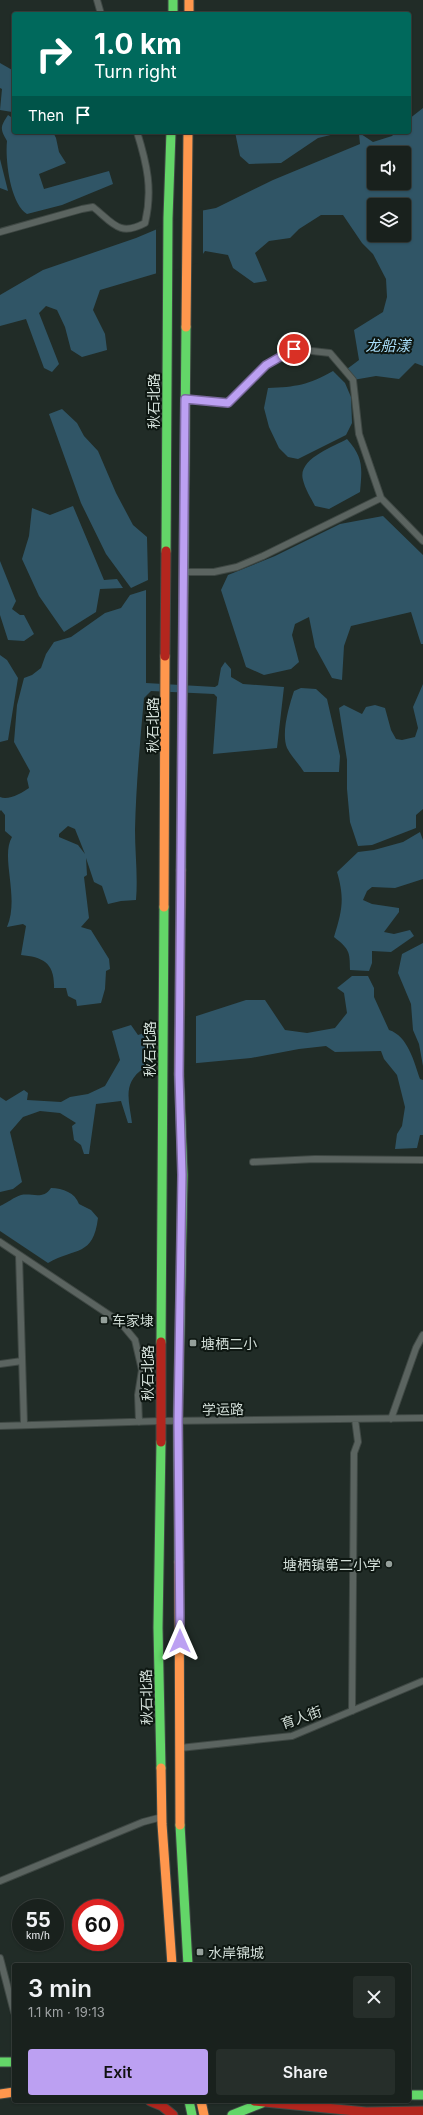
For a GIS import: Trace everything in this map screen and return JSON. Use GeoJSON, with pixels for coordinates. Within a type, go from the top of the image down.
{"type":"FeatureCollection","features":[{"type":"Feature","properties":{"kind":"main road"},"geometry":{"type":"LineString","coordinates":[[173,0],[173,12]]}},
{"type":"Feature","properties":{"kind":"main road"},"geometry":{"type":"LineString","coordinates":[[189,0],[189,12]]}},
{"type":"Feature","properties":{"kind":"main road","name":"秋石北路"},"geometry":{"type":"LineString","coordinates":[[171,134],[168,218],[161,1421],[158,1628],[162,1817],[172,1963]]}},
{"type":"Feature","properties":{"kind":"main road"},"geometry":{"type":"LineString","coordinates":[[188,134],[179,1075],[182,1175],[178,1422],[180,1831],[188,1963]]}},
{"type":"Feature","properties":{"kind":"main road"},"geometry":{"type":"LineString","coordinates":[[0,2062],[12,2062]]}},
{"type":"Feature","properties":{"kind":"main road"},"geometry":{"type":"LineString","coordinates":[[0,2094],[12,2092]]}},
{"type":"Feature","properties":{"kind":"main road"},"geometry":{"type":"LineString","coordinates":[[411,2095],[423,2095]]}},
{"type":"Feature","properties":{"kind":"main road"},"geometry":{"type":"LineString","coordinates":[[155,2103],[162,2106],[173,2115]]}},
{"type":"Feature","properties":{"kind":"main road"},"geometry":{"type":"LineString","coordinates":[[189,2103],[192,2115]]}},
{"type":"Feature","properties":{"kind":"main road"},"geometry":{"type":"LineString","coordinates":[[201,2103],[204,2115]]}},
{"type":"Feature","properties":{"kind":"main road"},"geometry":{"type":"LineString","coordinates":[[232,2115],[241,2110],[262,2103]]}},
{"type":"Feature","properties":{"kind":"main road"},"geometry":{"type":"LineString","coordinates":[[275,2103],[366,2112],[423,2111]]}},
{"type":"Feature","properties":{"kind":"street"},"geometry":{"type":"LineString","coordinates":[[97,0],[100,12]]}},
{"type":"Feature","properties":{"kind":"street"},"geometry":{"type":"LineString","coordinates":[[0,232],[82,209],[93,208],[122,230],[133,230],[145,224],[149,208],[148,168],[138,134]]}},
{"type":"Feature","properties":{"kind":"street"},"geometry":{"type":"LineString","coordinates":[[185,399],[228,403],[266,365],[294,349],[330,353],[353,380],[359,434],[381,498],[423,541]]}},
{"type":"Feature","properties":{"kind":"street"},"geometry":{"type":"LineString","coordinates":[[184,572],[214,572],[238,567],[381,498]]}},
{"type":"Feature","properties":{"kind":"street"},"geometry":{"type":"LineString","coordinates":[[253,1162],[316,1159],[423,1160]]}},
{"type":"Feature","properties":{"kind":"street"},"geometry":{"type":"LineString","coordinates":[[0,1242],[120,1322],[135,1340],[142,1370],[138,1395],[139,1422]]}},
{"type":"Feature","properties":{"kind":"street"},"geometry":{"type":"LineString","coordinates":[[19,1255],[24,1424]]}},
{"type":"Feature","properties":{"kind":"street"},"geometry":{"type":"LineString","coordinates":[[391,1419],[416,1348],[423,1335]]}},
{"type":"Feature","properties":{"kind":"street"},"geometry":{"type":"LineString","coordinates":[[0,1364],[22,1361]]}},
{"type":"Feature","properties":{"kind":"street","name":"学运路"},"geometry":{"type":"LineString","coordinates":[[0,1426],[24,1424],[161,1421],[423,1418]]}},
{"type":"Feature","properties":{"kind":"street"},"geometry":{"type":"LineString","coordinates":[[352,1711],[354,1453],[358,1442],[355,1419]]}},
{"type":"Feature","properties":{"kind":"street","name":"育人街"},"geometry":{"type":"LineString","coordinates":[[180,1748],[292,1736],[423,1681]]}},
{"type":"Feature","properties":{"kind":"street"},"geometry":{"type":"LineString","coordinates":[[0,1881],[143,1822],[162,1817]]}},
{"type":"Feature","properties":{"kind":"street"},"geometry":{"type":"LineString","coordinates":[[0,1958],[12,2004]]}},
{"type":"Feature","properties":{"kind":"water"},"geometry":{"type":"Polygon","coordinates":[[[0,63],[12,70],[12,112],[0,110],[2,89],[0,88],[0,63]]]}},
{"type":"Feature","properties":{"kind":"water","name":"龙船漾"},"geometry":{"type":"Polygon","coordinates":[[[423,108],[423,366],[415,363],[399,379],[376,376],[353,380],[347,369],[359,360],[354,330],[383,312],[387,297],[386,279],[373,254],[362,243],[343,215],[321,215],[299,229],[290,238],[269,241],[255,253],[267,281],[254,283],[233,268],[228,255],[205,251],[198,261],[100,290],[93,310],[105,334],[107,350],[82,357],[71,350],[65,327],[57,310],[46,306],[39,313],[59,364],[52,372],[44,368],[26,319],[0,326],[0,295],[43,270],[136,238],[200,211],[216,208],[273,180],[360,144],[359,134],[373,142],[394,134],[411,134],[411,117],[423,108]]]}},
{"type":"Feature","properties":{"kind":"water"},"geometry":{"type":"Polygon","coordinates":[[[8,115],[12,118],[12,134],[54,134],[59,152],[66,163],[39,174],[44,189],[109,171],[113,184],[62,205],[27,214],[16,200],[10,180],[7,158],[7,141],[2,131],[3,122],[8,115]]]}},
{"type":"Feature","properties":{"kind":"water","name":"龙船漾"},"geometry":{"type":"Polygon","coordinates":[[[235,134],[335,134],[318,138],[281,163],[249,164],[240,156],[235,134]]]}},
{"type":"Feature","properties":{"kind":"water"},"geometry":{"type":"Polygon","coordinates":[[[0,159],[8,191],[0,188],[0,159]]]}},
{"type":"Feature","properties":{"kind":"water"},"geometry":{"type":"Polygon","coordinates":[[[333,371],[345,383],[351,397],[352,423],[346,435],[298,459],[288,457],[279,448],[269,427],[264,408],[268,388],[302,384],[333,371]]]}},
{"type":"Feature","properties":{"kind":"water"},"geometry":{"type":"Polygon","coordinates":[[[62,409],[77,423],[84,436],[98,451],[116,493],[133,525],[147,537],[148,580],[131,588],[106,554],[81,503],[49,414],[62,409]]]}},
{"type":"Feature","properties":{"kind":"water"},"geometry":{"type":"Polygon","coordinates":[[[347,439],[353,446],[361,464],[360,492],[329,509],[315,506],[303,480],[305,466],[325,450],[347,439]]]}},
{"type":"Feature","properties":{"kind":"water"},"geometry":{"type":"Polygon","coordinates":[[[73,506],[104,580],[117,579],[123,588],[100,589],[96,612],[64,632],[39,596],[22,559],[29,536],[32,508],[50,515],[73,506]]]}},
{"type":"Feature","properties":{"kind":"water"},"geometry":{"type":"Polygon","coordinates":[[[383,516],[423,555],[423,644],[421,644],[411,612],[351,626],[344,646],[342,680],[332,678],[315,647],[309,617],[295,624],[292,635],[299,662],[291,669],[264,675],[246,667],[221,590],[228,575],[275,556],[340,524],[383,516]]]}},
{"type":"Feature","properties":{"kind":"water"},"geometry":{"type":"Polygon","coordinates":[[[0,561],[16,601],[12,609],[20,615],[24,615],[34,634],[24,641],[8,640],[0,615],[0,561]]]}},
{"type":"Feature","properties":{"kind":"water"},"geometry":{"type":"Polygon","coordinates":[[[146,590],[146,683],[215,687],[218,685],[221,668],[225,662],[231,669],[231,677],[243,684],[284,687],[277,748],[213,754],[217,697],[214,694],[151,691],[144,698],[138,764],[135,839],[137,882],[136,900],[108,904],[102,886],[94,882],[86,858],[87,875],[84,877],[89,918],[81,927],[91,930],[109,959],[110,969],[106,971],[105,989],[101,1003],[77,1006],[76,1000],[68,996],[66,988],[54,988],[54,979],[50,967],[46,963],[36,957],[21,955],[26,926],[23,924],[7,927],[12,903],[8,855],[12,837],[5,831],[5,815],[1,810],[0,811],[0,797],[11,797],[29,788],[27,779],[30,771],[14,742],[17,705],[24,678],[32,675],[41,668],[46,654],[54,642],[71,637],[105,613],[121,608],[130,595],[146,590]],[[68,826],[59,834],[59,837],[78,845],[85,854],[75,829],[68,826]]]}},
{"type":"Feature","properties":{"kind":"water"},"geometry":{"type":"Polygon","coordinates":[[[0,655],[7,660],[18,678],[8,740],[0,742],[0,655]]]}},
{"type":"Feature","properties":{"kind":"water"},"geometry":{"type":"Polygon","coordinates":[[[423,684],[423,809],[416,815],[416,828],[372,845],[358,846],[350,822],[347,789],[347,760],[339,708],[344,705],[362,714],[366,707],[375,705],[385,708],[391,730],[396,739],[402,740],[415,737],[418,728],[413,707],[423,684]]]}},
{"type":"Feature","properties":{"kind":"water"},"geometry":{"type":"Polygon","coordinates":[[[301,688],[316,689],[327,699],[340,756],[339,772],[304,772],[287,748],[285,742],[285,727],[288,712],[294,691],[301,688]]]}},
{"type":"Feature","properties":{"kind":"water"},"geometry":{"type":"Polygon","coordinates":[[[420,832],[423,840],[423,879],[395,888],[372,887],[367,891],[363,900],[372,904],[399,908],[399,912],[384,932],[394,934],[410,930],[414,936],[391,952],[372,951],[372,963],[369,971],[350,970],[348,951],[334,937],[342,905],[341,890],[337,872],[358,852],[374,850],[403,842],[420,832]]]}},
{"type":"Feature","properties":{"kind":"water"},"geometry":{"type":"Polygon","coordinates":[[[423,943],[423,1066],[419,1044],[413,1030],[411,1004],[398,973],[402,954],[423,943]]]}},
{"type":"Feature","properties":{"kind":"water"},"geometry":{"type":"Polygon","coordinates":[[[352,976],[368,976],[374,988],[374,997],[389,1030],[396,1033],[406,1044],[413,1058],[420,1079],[423,1080],[423,1135],[420,1135],[417,1148],[395,1149],[397,1134],[402,1126],[405,1107],[397,1075],[384,1059],[381,1051],[335,1052],[326,1046],[299,1049],[251,1058],[144,1068],[132,1080],[130,1086],[129,1099],[132,1123],[128,1123],[121,1101],[96,1104],[89,1154],[84,1154],[81,1145],[74,1140],[72,1126],[76,1123],[60,1113],[40,1111],[23,1117],[10,1132],[22,1182],[13,1189],[0,1192],[0,1097],[6,1101],[24,1090],[28,1093],[27,1100],[61,1102],[70,1097],[88,1094],[105,1086],[120,1060],[112,1031],[131,1025],[138,1035],[246,1000],[265,1000],[285,1030],[307,1033],[335,1028],[347,1013],[344,993],[337,988],[352,976]]]}},
{"type":"Feature","properties":{"kind":"water"},"geometry":{"type":"Polygon","coordinates":[[[51,1188],[64,1190],[72,1194],[79,1204],[91,1210],[98,1218],[96,1230],[92,1239],[87,1245],[82,1249],[48,1263],[0,1231],[0,1206],[21,1195],[45,1194],[51,1188]]]}},
{"type":"Feature","properties":{"kind":"pier"},"geometry":{"type":"Polygon","coordinates":[[[203,208],[203,258],[198,263],[156,276],[156,228],[203,208]]]}},
{"type":"Feature","properties":{"kind":"pier"},"geometry":{"type":"Polygon","coordinates":[[[196,1014],[196,1065],[152,1069],[152,1028],[196,1014]]]}},
{"type":"Feature","properties":{"kind":"traffic: fast"},"geometry":{"type":"LineString","coordinates":[[173,0],[173,12]]}},
{"type":"Feature","properties":{"kind":"traffic: fast"},"geometry":{"type":"LineString","coordinates":[[166,551],[168,218],[171,134]]}},
{"type":"Feature","properties":{"kind":"traffic: fast"},"geometry":{"type":"LineString","coordinates":[[181,870],[186,327]]}},
{"type":"Feature","properties":{"kind":"traffic: fast"},"geometry":{"type":"LineString","coordinates":[[161,1342],[164,907]]}},
{"type":"Feature","properties":{"kind":"traffic: fast"},"geometry":{"type":"LineString","coordinates":[[179,1074],[183,1175],[178,1422],[179,1562]]}},
{"type":"Feature","properties":{"kind":"traffic: fast"},"geometry":{"type":"LineString","coordinates":[[161,1442],[158,1628],[161,1768]]}},
{"type":"Feature","properties":{"kind":"traffic: fast"},"geometry":{"type":"LineString","coordinates":[[180,1825],[188,1963]]}},
{"type":"Feature","properties":{"kind":"traffic: fast"},"geometry":{"type":"LineString","coordinates":[[0,2062],[12,2062]]}},
{"type":"Feature","properties":{"kind":"traffic: fast"},"geometry":{"type":"LineString","coordinates":[[411,2095],[423,2095]]}},
{"type":"Feature","properties":{"kind":"traffic: fast"},"geometry":{"type":"LineString","coordinates":[[189,2103],[192,2115]]}},
{"type":"Feature","properties":{"kind":"traffic: fast"},"geometry":{"type":"LineString","coordinates":[[232,2115],[262,2103]]}},
{"type":"Feature","properties":{"kind":"traffic: slow"},"geometry":{"type":"LineString","coordinates":[[189,0],[189,12]]}},
{"type":"Feature","properties":{"kind":"traffic: slow"},"geometry":{"type":"LineString","coordinates":[[186,327],[188,134]]}},
{"type":"Feature","properties":{"kind":"traffic: slow"},"geometry":{"type":"LineString","coordinates":[[164,907],[165,656]]}},
{"type":"Feature","properties":{"kind":"traffic: slow"},"geometry":{"type":"LineString","coordinates":[[179,1074],[181,870]]}},
{"type":"Feature","properties":{"kind":"traffic: slow"},"geometry":{"type":"LineString","coordinates":[[179,1562],[180,1825]]}},
{"type":"Feature","properties":{"kind":"traffic: slow"},"geometry":{"type":"LineString","coordinates":[[161,1768],[162,1824],[172,1963]]}},
{"type":"Feature","properties":{"kind":"traffic: slow"},"geometry":{"type":"LineString","coordinates":[[0,2094],[12,2092]]}},
{"type":"Feature","properties":{"kind":"traffic: slow"},"geometry":{"type":"LineString","coordinates":[[201,2103],[204,2115]]}},
{"type":"Feature","properties":{"kind":"traffic: jam"},"geometry":{"type":"LineString","coordinates":[[165,656],[166,551]]}},
{"type":"Feature","properties":{"kind":"traffic: jam"},"geometry":{"type":"LineString","coordinates":[[161,1342],[161,1442]]}},
{"type":"Feature","properties":{"kind":"traffic: jam"},"geometry":{"type":"LineString","coordinates":[[155,2103],[162,2106],[173,2115]]}},
{"type":"Feature","properties":{"kind":"traffic: jam"},"geometry":{"type":"LineString","coordinates":[[274,2103],[366,2112],[423,2111]]}},
{"type":"Feature","properties":{"kind":"place","name":"车家埭"},"geometry":{"type":"Point","coordinates":[104,1320]}},
{"type":"Feature","properties":{"kind":"place","name":"塘栖二小"},"geometry":{"type":"Point","coordinates":[193,1343]}},
{"type":"Feature","properties":{"kind":"place","name":"塘栖镇第二小学"},"geometry":{"type":"Point","coordinates":[389,1564]}},
{"type":"Feature","properties":{"kind":"place","name":"水岸锦城"},"geometry":{"type":"Point","coordinates":[200,1952]}},
{"type":"Feature","properties":{"kind":"route"},"geometry":{"type":"LineString","coordinates":[[180,1641],[178,1422],[182,1175],[179,1075],[185,399],[228,403],[266,365],[294,349]]}}]}
